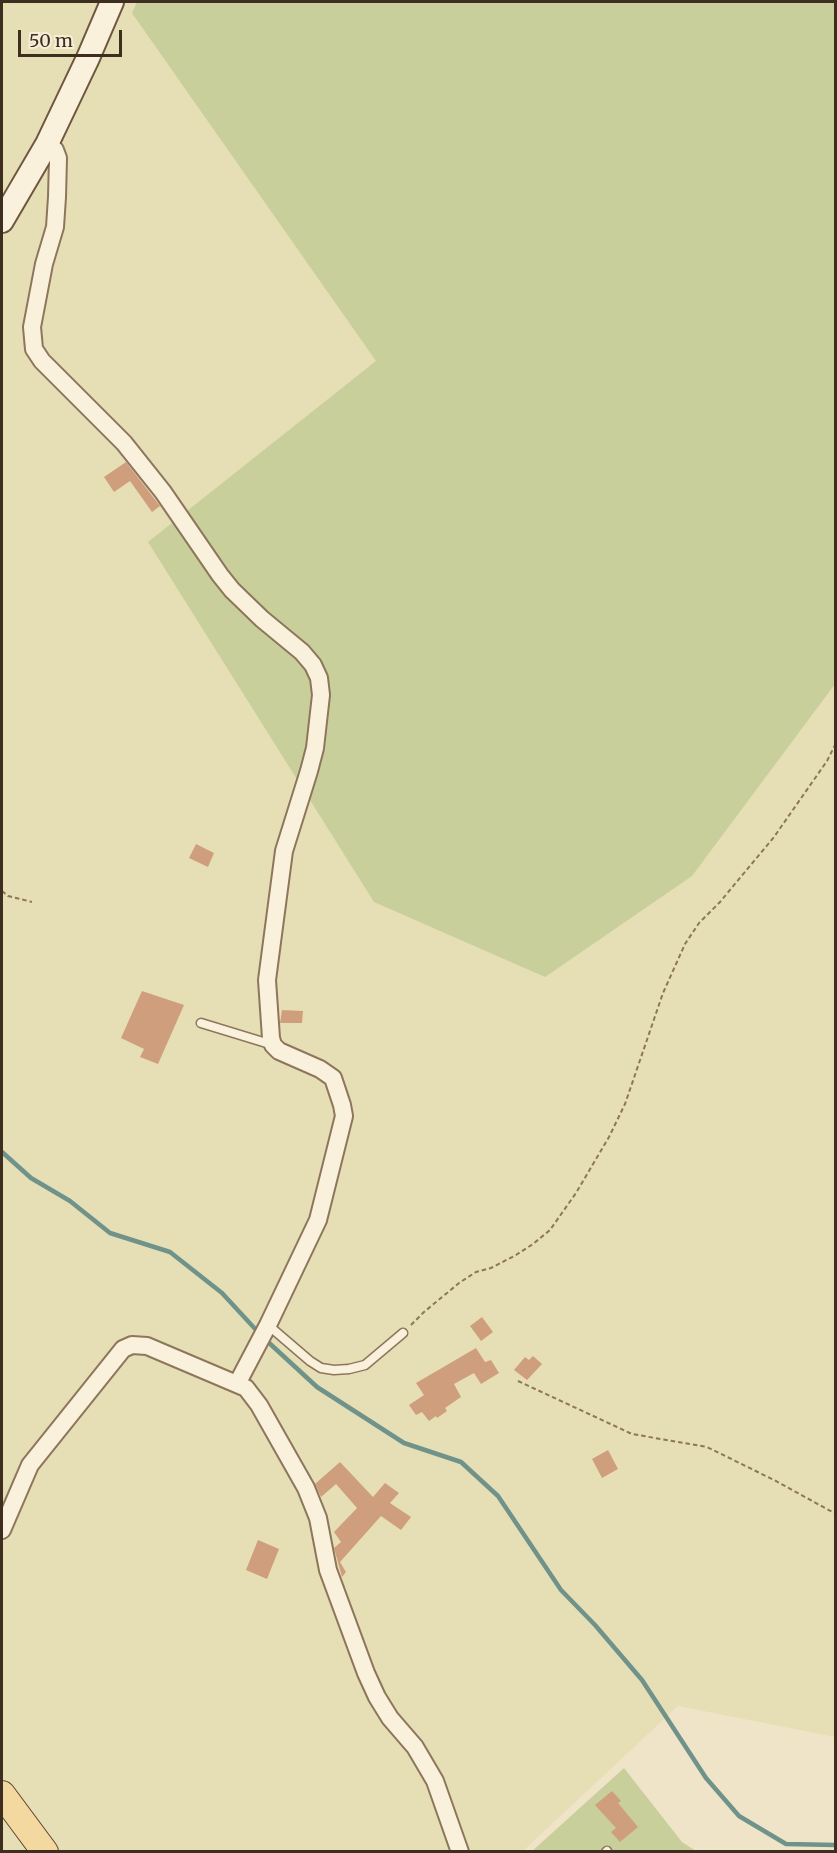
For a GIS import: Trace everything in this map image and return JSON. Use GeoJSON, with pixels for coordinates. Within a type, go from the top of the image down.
{"type":"FeatureCollection","features":[{"type":"Feature","properties":{"kind":"main road"},"geometry":{"type":"LineString","coordinates":[[2,221],[47,144],[112,2]]}},
{"type":"Feature","properties":{"kind":"main road"},"geometry":{"type":"LineString","coordinates":[[2,1794],[45,1851]]}},
{"type":"Feature","properties":{"kind":"street"},"geometry":{"type":"LineString","coordinates":[[47,144],[55,150],[58,158],[57,197],[55,227],[44,264],[32,327],[34,349],[42,361],[116,435],[146,470],[232,590],[262,619],[302,652],[313,665],[319,678],[321,695],[315,748],[284,851],[267,980],[273,1045],[279,1052],[320,1069],[333,1078],[344,1116],[318,1220],[237,1384]]}},
{"type":"Feature","properties":{"kind":"street"},"geometry":{"type":"LineString","coordinates":[[2,1530],[30,1465],[123,1349],[132,1345],[147,1346],[246,1388],[259,1405],[306,1488],[318,1518],[331,1578],[366,1673],[390,1718],[415,1747],[435,1781],[460,1851]]}},
{"type":"Feature","properties":{"kind":"lane"},"geometry":{"type":"LineString","coordinates":[[201,1023],[273,1045]]}},
{"type":"Feature","properties":{"kind":"lane"},"geometry":{"type":"LineString","coordinates":[[268,1325],[310,1361],[321,1368],[334,1370],[365,1365],[403,1334]]}},
{"type":"Feature","properties":{"kind":"path"},"geometry":{"type":"LineString","coordinates":[[403,1334],[424,1312],[459,1283],[476,1272],[491,1268],[533,1244],[556,1221],[587,1175],[625,1104],[663,993],[685,944],[699,923],[720,902],[774,837],[827,761],[836,743]]}},
{"type":"Feature","properties":{"kind":"path"},"geometry":{"type":"LineString","coordinates":[[2,891],[8,896],[32,902]]}},
{"type":"Feature","properties":{"kind":"path"},"geometry":{"type":"LineString","coordinates":[[518,1381],[632,1434],[707,1447],[836,1514]]}},
{"type":"Feature","properties":{"kind":"shaded area"},"geometry":{"type":"Polygon","coordinates":[[[2,2],[835,2],[835,1737],[678,1706],[523,1851],[2,1852],[2,2]]]}},
{"type":"Feature","properties":{"kind":"green space"},"geometry":{"type":"Polygon","coordinates":[[[137,2],[835,2],[835,684],[692,876],[545,977],[374,902],[148,542],[376,361],[132,13],[137,2]]]}},
{"type":"Feature","properties":{"kind":"green space"},"geometry":{"type":"Polygon","coordinates":[[[624,1768],[682,1842],[696,1851],[531,1852],[624,1768]]]}},
{"type":"Feature","properties":{"kind":"building"},"geometry":{"type":"Polygon","coordinates":[[[126,462],[160,506],[152,512],[130,481],[114,492],[104,477],[126,462]]]}},
{"type":"Feature","properties":{"kind":"building"},"geometry":{"type":"Polygon","coordinates":[[[196,844],[214,853],[208,867],[189,858],[196,844]]]}},
{"type":"Feature","properties":{"kind":"building"},"geometry":{"type":"Polygon","coordinates":[[[142,991],[184,1005],[158,1064],[140,1057],[144,1049],[121,1038],[142,991]]]}},
{"type":"Feature","properties":{"kind":"building"},"geometry":{"type":"Polygon","coordinates":[[[282,1010],[303,1011],[302,1023],[280,1023],[282,1010]]]}},
{"type":"Feature","properties":{"kind":"building"},"geometry":{"type":"Polygon","coordinates":[[[482,1317],[493,1332],[481,1341],[470,1326],[482,1317]]]}},
{"type":"Feature","properties":{"kind":"building"},"geometry":{"type":"Polygon","coordinates":[[[476,1348],[485,1362],[491,1360],[499,1373],[481,1384],[474,1373],[454,1384],[461,1397],[445,1408],[447,1411],[437,1418],[436,1416],[429,1421],[422,1412],[416,1415],[409,1405],[424,1395],[416,1383],[476,1348]]]}},
{"type":"Feature","properties":{"kind":"building"},"geometry":{"type":"Polygon","coordinates":[[[533,1356],[542,1364],[527,1380],[514,1370],[525,1357],[529,1360],[533,1356]]]}},
{"type":"Feature","properties":{"kind":"building"},"geometry":{"type":"Polygon","coordinates":[[[608,1450],[618,1469],[602,1478],[592,1459],[608,1450]]]}},
{"type":"Feature","properties":{"kind":"building"},"geometry":{"type":"Polygon","coordinates":[[[340,1462],[373,1497],[385,1483],[399,1493],[390,1503],[411,1517],[401,1530],[381,1516],[340,1562],[346,1572],[342,1577],[334,1548],[341,1542],[334,1532],[357,1508],[336,1484],[321,1497],[315,1484],[340,1462]]]}},
{"type":"Feature","properties":{"kind":"building"},"geometry":{"type":"Polygon","coordinates":[[[258,1540],[279,1549],[267,1579],[246,1570],[258,1540]]]}},
{"type":"Feature","properties":{"kind":"building"},"geometry":{"type":"Polygon","coordinates":[[[612,1791],[621,1801],[618,1803],[638,1827],[620,1842],[611,1832],[616,1828],[595,1805],[612,1791]]]}},
{"type":"Feature","properties":{"kind":"waterway"},"geometry":{"type":"LineString","coordinates":[[2,1152],[31,1178],[70,1201],[110,1233],[170,1252],[222,1293],[258,1332]]}},
{"type":"Feature","properties":{"kind":"waterway"},"geometry":{"type":"LineString","coordinates":[[267,1341],[317,1387],[404,1443],[461,1462],[498,1496],[561,1590],[595,1625],[642,1680],[706,1778],[739,1816],[786,1844],[836,1845]]}}]}
